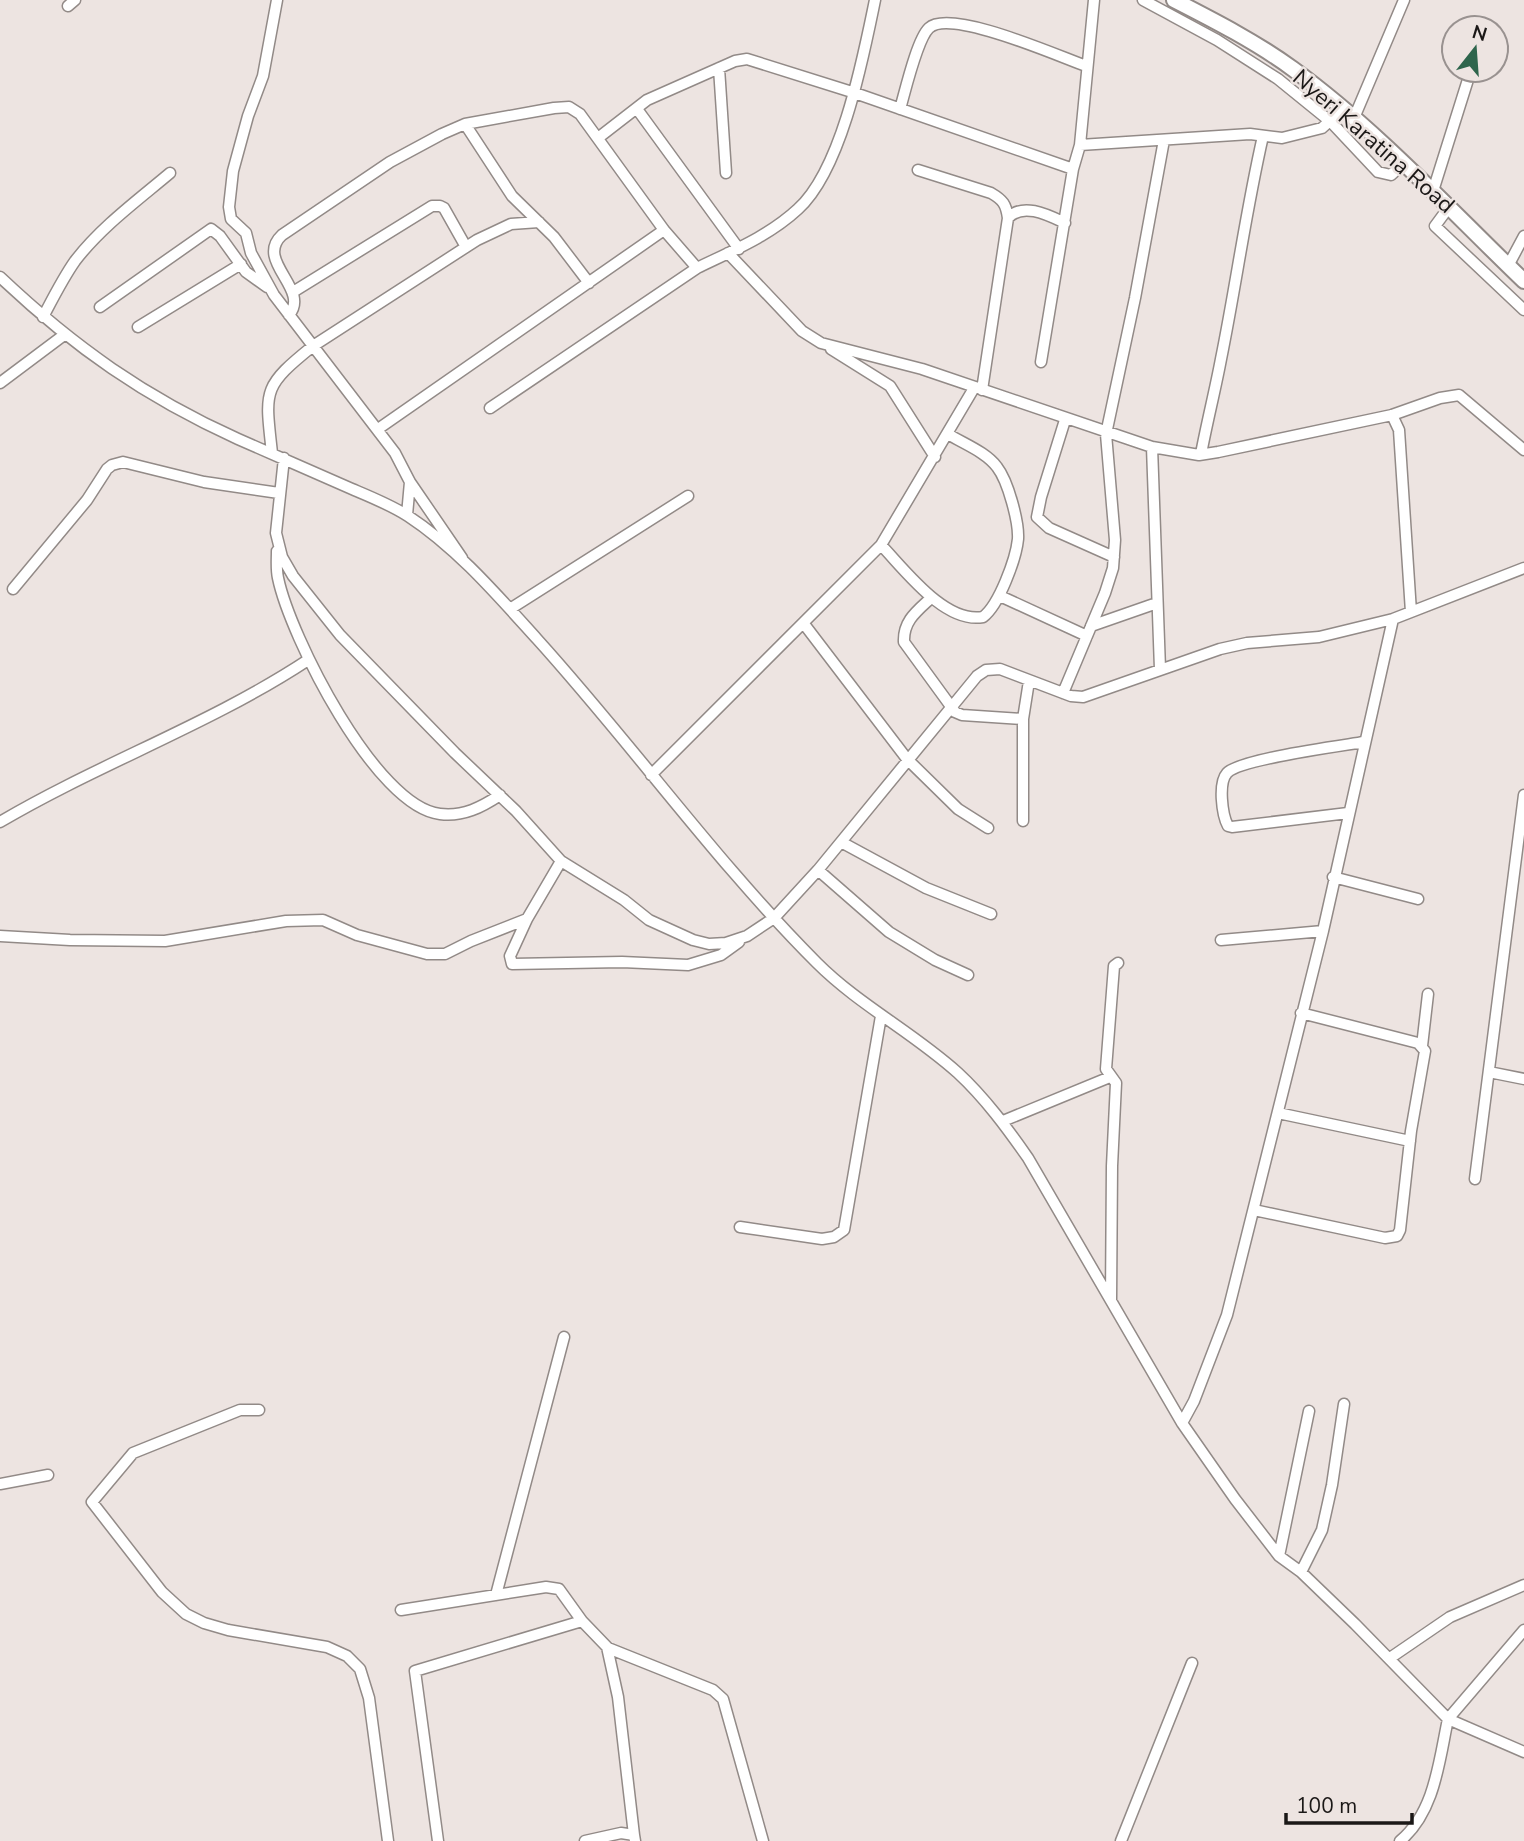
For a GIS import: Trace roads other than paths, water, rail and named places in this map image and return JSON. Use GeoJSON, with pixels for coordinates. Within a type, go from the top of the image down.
{"type":"FeatureCollection","features":[{"type":"Feature","properties":{"kind":"highway","name":"Nyeri Karatina Road"},"geometry":{"type":"LineString","coordinates":[[1173,0],[1276,57],[1349,113],[1524,281]]}},
{"type":"Feature","properties":{"kind":"street"},"geometry":{"type":"LineString","coordinates":[[276,0],[263,76],[248,116],[233,171],[230,219],[246,233],[251,253],[289,316],[378,429],[466,565]]}},
{"type":"Feature","properties":{"kind":"street"},"geometry":{"type":"LineString","coordinates":[[490,408],[697,268],[739,249],[791,215],[814,190],[827,170],[852,92],[875,0]]}},
{"type":"Feature","properties":{"kind":"street"},"geometry":{"type":"LineString","coordinates":[[1041,362],[1073,169],[1080,145],[1094,0]]}},
{"type":"Feature","properties":{"kind":"street"},"geometry":{"type":"LineString","coordinates":[[1143,0],[1217,40],[1278,79],[1331,122],[1378,172],[1391,175],[1404,163]]}},
{"type":"Feature","properties":{"kind":"street"},"geometry":{"type":"LineString","coordinates":[[1166,13],[1173,0]]}},
{"type":"Feature","properties":{"kind":"street"},"geometry":{"type":"LineString","coordinates":[[1080,145],[1250,134],[1282,138],[1316,130],[1349,113],[1404,0]]}},
{"type":"Feature","properties":{"kind":"street"},"geometry":{"type":"LineString","coordinates":[[900,109],[921,42],[930,27],[937,23],[957,23],[982,28],[1086,65]]}},
{"type":"Feature","properties":{"kind":"street"},"geometry":{"type":"LineString","coordinates":[[598,138],[647,100],[735,61],[747,59],[852,92],[1073,169]]}},
{"type":"Feature","properties":{"kind":"street"},"geometry":{"type":"LineString","coordinates":[[719,68],[726,173]]}},
{"type":"Feature","properties":{"kind":"street"},"geometry":{"type":"LineString","coordinates":[[1433,191],[1467,84]]}},
{"type":"Feature","properties":{"kind":"street"},"geometry":{"type":"LineString","coordinates":[[289,316],[296,304],[274,254],[278,240],[390,162],[465,124],[563,107],[580,114],[664,230],[697,268]]}},
{"type":"Feature","properties":{"kind":"street"},"geometry":{"type":"LineString","coordinates":[[637,110],[739,249]]}},
{"type":"Feature","properties":{"kind":"street"},"geometry":{"type":"LineString","coordinates":[[465,124],[501,182],[516,201],[554,237],[589,283]]}},
{"type":"Feature","properties":{"kind":"street"},"geometry":{"type":"LineString","coordinates":[[1201,454],[1263,136]]}},
{"type":"Feature","properties":{"kind":"street"},"geometry":{"type":"LineString","coordinates":[[1063,693],[1105,593],[1114,557],[1107,434],[1164,140]]}},
{"type":"Feature","properties":{"kind":"street"},"geometry":{"type":"LineString","coordinates":[[651,775],[881,545],[978,389],[1008,218],[1004,202],[991,193],[918,170]]}},
{"type":"Feature","properties":{"kind":"street"},"geometry":{"type":"LineString","coordinates":[[43,317],[85,249],[170,173]]}},
{"type":"Feature","properties":{"kind":"street"},"geometry":{"type":"LineString","coordinates":[[511,223],[516,201]]}},
{"type":"Feature","properties":{"kind":"street"},"geometry":{"type":"LineString","coordinates":[[293,292],[432,206],[444,208],[466,247]]}},
{"type":"Feature","properties":{"kind":"street"},"geometry":{"type":"LineString","coordinates":[[1449,207],[1436,226],[1524,310]]}},
{"type":"Feature","properties":{"kind":"street"},"geometry":{"type":"LineString","coordinates":[[1008,218],[1016,211],[1028,210],[1065,223]]}},
{"type":"Feature","properties":{"kind":"street"},"geometry":{"type":"LineString","coordinates":[[272,453],[267,410],[271,388],[288,366],[313,346],[466,247],[511,223],[539,222]]}},
{"type":"Feature","properties":{"kind":"street"},"geometry":{"type":"LineString","coordinates":[[100,307],[211,229],[215,230],[246,272],[271,289]]}},
{"type":"Feature","properties":{"kind":"street"},"geometry":{"type":"LineString","coordinates":[[378,429],[664,230]]}},
{"type":"Feature","properties":{"kind":"street"},"geometry":{"type":"LineString","coordinates":[[1508,266],[1524,236]]}},
{"type":"Feature","properties":{"kind":"street"},"geometry":{"type":"LineString","coordinates":[[728,253],[802,331],[890,386],[935,457]]}},
{"type":"Feature","properties":{"kind":"street"},"geometry":{"type":"LineString","coordinates":[[138,327],[241,264]]}},
{"type":"Feature","properties":{"kind":"street"},"geometry":{"type":"LineString","coordinates":[[0,277],[64,335],[153,396],[197,419],[407,515],[466,565],[510,609],[587,695],[651,775],[818,965],[958,1074],[1003,1121],[1028,1158],[1182,1423],[1279,1556],[1301,1572],[1390,1658],[1448,1719],[1524,1752]]}},
{"type":"Feature","properties":{"kind":"street"},"geometry":{"type":"LineString","coordinates":[[0,383],[64,335]]}},
{"type":"Feature","properties":{"kind":"street"},"geometry":{"type":"LineString","coordinates":[[818,342],[922,369],[1065,420],[1152,447],[1201,454],[1252,446],[1392,415],[1440,398],[1459,395],[1524,450]]}},
{"type":"Feature","properties":{"kind":"street"},"geometry":{"type":"LineString","coordinates":[[1392,415],[1399,430],[1411,612]]}},
{"type":"Feature","properties":{"kind":"street"},"geometry":{"type":"LineString","coordinates":[[1065,420],[1037,517],[1049,528],[1114,557]]}},
{"type":"Feature","properties":{"kind":"street"},"geometry":{"type":"LineString","coordinates":[[881,545],[931,598],[947,608],[975,619],[988,614],[1000,596],[1018,539],[1007,488],[1002,474],[989,459],[948,434]]}},
{"type":"Feature","properties":{"kind":"street"},"geometry":{"type":"LineString","coordinates":[[1152,447],[1160,669]]}},
{"type":"Feature","properties":{"kind":"street"},"geometry":{"type":"LineString","coordinates":[[284,458],[276,533],[277,576],[308,660],[344,725],[400,794],[421,809],[439,814],[456,814],[484,805],[500,795]]}},
{"type":"Feature","properties":{"kind":"street"},"geometry":{"type":"LineString","coordinates":[[13,589],[87,500],[107,469],[117,463],[123,462],[204,482],[279,494]]}},
{"type":"Feature","properties":{"kind":"street"},"geometry":{"type":"LineString","coordinates":[[407,515],[410,482]]}},
{"type":"Feature","properties":{"kind":"street"},"geometry":{"type":"LineString","coordinates":[[510,609],[688,496]]}},
{"type":"Feature","properties":{"kind":"street"},"geometry":{"type":"LineString","coordinates":[[276,533],[282,556],[293,576],[340,635],[455,753],[500,795],[561,861],[624,900],[649,920],[693,940],[718,944],[747,936]]}},
{"type":"Feature","properties":{"kind":"street"},"geometry":{"type":"LineString","coordinates":[[561,861],[527,919],[510,956],[512,964],[622,962],[688,965],[721,955],[774,918],[818,870],[977,676],[986,670],[1000,669],[1063,693],[1083,697],[1220,649],[1247,643],[1319,637],[1393,619],[1524,568]]}},
{"type":"Feature","properties":{"kind":"street"},"geometry":{"type":"LineString","coordinates":[[1000,596],[1089,631],[1157,603]]}},
{"type":"Feature","properties":{"kind":"street"},"geometry":{"type":"LineString","coordinates":[[931,598],[912,615],[906,625],[904,642],[957,714],[1023,719]]}},
{"type":"Feature","properties":{"kind":"street"},"geometry":{"type":"LineString","coordinates":[[1182,1423],[1194,1401],[1227,1315],[1323,931],[1393,619]]}},
{"type":"Feature","properties":{"kind":"street"},"geometry":{"type":"LineString","coordinates":[[804,624],[907,759],[958,809],[988,828]]}},
{"type":"Feature","properties":{"kind":"street"},"geometry":{"type":"LineString","coordinates":[[651,775],[784,637]]}},
{"type":"Feature","properties":{"kind":"street"},"geometry":{"type":"LineString","coordinates":[[0,822],[112,762],[268,687],[308,660]]}},
{"type":"Feature","properties":{"kind":"street"},"geometry":{"type":"LineString","coordinates":[[1023,821],[1023,719],[1029,681]]}},
{"type":"Feature","properties":{"kind":"street"},"geometry":{"type":"LineString","coordinates":[[1348,813],[1228,826],[1225,818],[1223,780],[1229,771],[1248,763],[1364,742]]}},
{"type":"Feature","properties":{"kind":"street"},"geometry":{"type":"LineString","coordinates":[[1475,1179],[1524,795]]}},
{"type":"Feature","properties":{"kind":"street"},"geometry":{"type":"LineString","coordinates":[[841,842],[926,888],[991,914]]}},
{"type":"Feature","properties":{"kind":"street"},"geometry":{"type":"LineString","coordinates":[[818,870],[889,932],[935,960],[968,975]]}},
{"type":"Feature","properties":{"kind":"street"},"geometry":{"type":"LineString","coordinates":[[1333,877],[1418,899]]}},
{"type":"Feature","properties":{"kind":"street"},"geometry":{"type":"LineString","coordinates":[[0,936],[165,941],[286,921],[323,920],[357,935],[427,954],[445,954],[527,919]]}},
{"type":"Feature","properties":{"kind":"street"},"geometry":{"type":"LineString","coordinates":[[1221,940],[1323,931]]}},
{"type":"Feature","properties":{"kind":"street"},"geometry":{"type":"LineString","coordinates":[[1111,1303],[1112,1166],[1116,1083],[1106,1069],[1114,966],[1118,963]]}},
{"type":"Feature","properties":{"kind":"street"},"geometry":{"type":"LineString","coordinates":[[1254,1210],[1385,1238],[1396,1236],[1401,1227],[1410,1141],[1425,1057],[1422,1046],[1428,994]]}},
{"type":"Feature","properties":{"kind":"street"},"geometry":{"type":"LineString","coordinates":[[1301,1013],[1422,1046]]}},
{"type":"Feature","properties":{"kind":"street"},"geometry":{"type":"LineString","coordinates":[[740,1227],[822,1239],[834,1237],[844,1230],[881,1016]]}},
{"type":"Feature","properties":{"kind":"street"},"geometry":{"type":"LineString","coordinates":[[1489,1072],[1524,1079]]}},
{"type":"Feature","properties":{"kind":"street"},"geometry":{"type":"LineString","coordinates":[[1003,1121],[1110,1077]]}},
{"type":"Feature","properties":{"kind":"street"},"geometry":{"type":"LineString","coordinates":[[1278,1113],[1410,1141]]}},
{"type":"Feature","properties":{"kind":"street"},"geometry":{"type":"LineString","coordinates":[[496,1595],[564,1337]]}},
{"type":"Feature","properties":{"kind":"street"},"geometry":{"type":"LineString","coordinates":[[1301,1572],[1315,1547],[1325,1519],[1344,1404]]}},
{"type":"Feature","properties":{"kind":"street"},"geometry":{"type":"LineString","coordinates":[[259,1410],[240,1410],[133,1453],[92,1502],[162,1592],[186,1614],[204,1623],[229,1630],[297,1644],[327,1647],[347,1656],[360,1669],[369,1698],[388,1841]]}},
{"type":"Feature","properties":{"kind":"street"},"geometry":{"type":"LineString","coordinates":[[1279,1556],[1309,1410]]}},
{"type":"Feature","properties":{"kind":"street"},"geometry":{"type":"LineString","coordinates":[[0,1484],[48,1475]]}},
{"type":"Feature","properties":{"kind":"street"},"geometry":{"type":"LineString","coordinates":[[1390,1658],[1435,1630],[1450,1617],[1524,1585]]}},
{"type":"Feature","properties":{"kind":"street"},"geometry":{"type":"LineString","coordinates":[[401,1610],[554,1587],[607,1647],[713,1690],[723,1699],[763,1841]]}},
{"type":"Feature","properties":{"kind":"street"},"geometry":{"type":"LineString","coordinates":[[438,1841],[415,1671],[582,1621]]}},
{"type":"Feature","properties":{"kind":"street"},"geometry":{"type":"LineString","coordinates":[[1400,1841],[1415,1826],[1425,1808],[1434,1783],[1448,1719],[1524,1630]]}},
{"type":"Feature","properties":{"kind":"street"},"geometry":{"type":"LineString","coordinates":[[585,1841],[621,1833],[634,1838],[618,1697],[607,1647]]}},
{"type":"Feature","properties":{"kind":"street"},"geometry":{"type":"LineString","coordinates":[[1121,1841],[1192,1663]]}}]}
